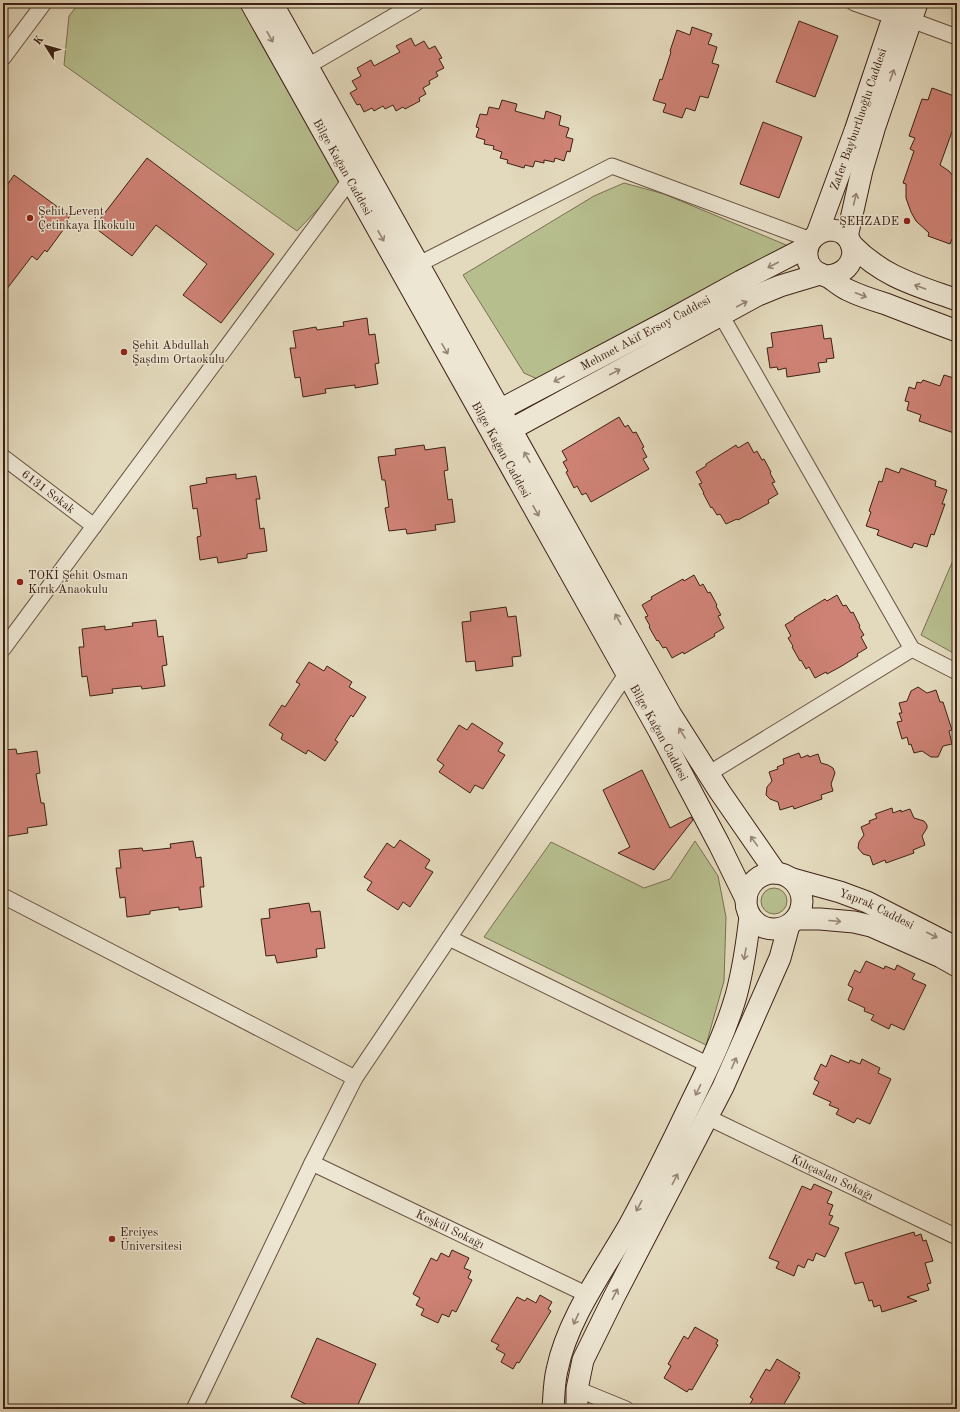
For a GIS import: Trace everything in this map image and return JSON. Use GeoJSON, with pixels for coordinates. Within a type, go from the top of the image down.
{"type":"FeatureCollection","features":[{"type":"Feature","properties":{"kind":"street"},"geometry":{"type":"LineString","coordinates":[[3,58],[44,3]]}},
{"type":"Feature","properties":{"kind":"street","name":"Bilge Kağan Caddesi"},"geometry":{"type":"LineString","coordinates":[[251,3],[350,180],[503,434],[627,673],[719,844],[748,907]]}},
{"type":"Feature","properties":{"kind":"street","name":"Bilge Kağan Caddesi"},"geometry":{"type":"LineString","coordinates":[[272,3],[419,264],[492,414]]}},
{"type":"Feature","properties":{"kind":"street"},"geometry":{"type":"LineString","coordinates":[[308,66],[416,3]]}},
{"type":"Feature","properties":{"kind":"street"},"geometry":{"type":"LineString","coordinates":[[854,3],[905,11],[957,37]]}},
{"type":"Feature","properties":{"kind":"street","name":"Zafer Bayburtluoğlu Caddesi"},"geometry":{"type":"LineString","coordinates":[[812,240],[905,11]]}},
{"type":"Feature","properties":{"kind":"street","name":"Zafer Bayburtluoğlu Caddesi"},"geometry":{"type":"LineString","coordinates":[[849,240],[862,170],[905,11]]}},
{"type":"Feature","properties":{"kind":"street"},"geometry":{"type":"LineString","coordinates":[[419,264],[612,166],[812,240]]}},
{"type":"Feature","properties":{"kind":"street"},"geometry":{"type":"LineString","coordinates":[[3,649],[350,180]]}},
{"type":"Feature","properties":{"kind":"street"},"geometry":{"type":"LineString","coordinates":[[957,300],[897,278],[881,270],[865,258],[840,232],[832,230],[824,231],[812,240],[807,255],[808,263],[813,269],[847,290],[957,331]]}},
{"type":"Feature","properties":{"kind":"street","name":"Mehmet Akif Ersoy Caddesi"},"geometry":{"type":"LineString","coordinates":[[492,414],[586,366],[741,281],[812,240]]}},
{"type":"Feature","properties":{"kind":"street"},"geometry":{"type":"LineString","coordinates":[[823,275],[839,274],[848,267],[852,260],[853,252],[849,240]]}},
{"type":"Feature","properties":{"kind":"street","name":"Mehmet Akif Ersoy Caddesi"},"geometry":{"type":"LineString","coordinates":[[503,434],[758,295],[780,286],[823,275]]}},
{"type":"Feature","properties":{"kind":"street"},"geometry":{"type":"LineString","coordinates":[[721,315],[912,649],[957,672]]}},
{"type":"Feature","properties":{"kind":"street","name":"Bilge Kağan Caddesi"},"geometry":{"type":"LineString","coordinates":[[503,434],[671,715],[708,774],[784,876]]}},
{"type":"Feature","properties":{"kind":"street","name":"6131 Sokak"},"geometry":{"type":"LineString","coordinates":[[3,457],[94,526]]}},
{"type":"Feature","properties":{"kind":"street"},"geometry":{"type":"LineString","coordinates":[[708,774],[912,649]]}},
{"type":"Feature","properties":{"kind":"street"},"geometry":{"type":"LineString","coordinates":[[194,1409],[312,1163],[355,1078],[627,673]]}},
{"type":"Feature","properties":{"kind":"street"},"geometry":{"type":"LineString","coordinates":[[553,1409],[557,1370],[572,1326],[651,1184],[709,1065],[726,1025],[736,997],[746,950],[748,890],[753,882],[764,875],[784,876],[798,886],[802,894],[803,903],[800,912],[792,922],[780,958],[723,1087],[583,1360],[577,1399],[626,1409]]}},
{"type":"Feature","properties":{"kind":"street","name":"Yaprak Caddesi"},"geometry":{"type":"LineString","coordinates":[[784,876],[834,890],[867,902],[957,948]]}},
{"type":"Feature","properties":{"kind":"street"},"geometry":{"type":"LineString","coordinates":[[3,896],[355,1078]]}},
{"type":"Feature","properties":{"kind":"street"},"geometry":{"type":"LineString","coordinates":[[748,907],[756,923],[763,927],[772,929],[781,928],[792,922]]}},
{"type":"Feature","properties":{"kind":"street","name":"Yaprak Caddesi"},"geometry":{"type":"LineString","coordinates":[[792,922],[820,919],[854,922],[871,926],[957,966]]}},
{"type":"Feature","properties":{"kind":"street"},"geometry":{"type":"LineString","coordinates":[[449,938],[709,1065]]}},
{"type":"Feature","properties":{"kind":"street","name":"Kılıçaslan Sokağı"},"geometry":{"type":"LineString","coordinates":[[707,1117],[957,1237]]}},
{"type":"Feature","properties":{"kind":"street","name":"Keşkül Sokağı"},"geometry":{"type":"LineString","coordinates":[[312,1163],[588,1295]]}},
{"type":"Feature","properties":{"kind":"green space"},"geometry":{"type":"Polygon","coordinates":[[[79,3],[245,3],[344,182],[297,231],[64,65],[69,16],[79,3]]]}},
{"type":"Feature","properties":{"kind":"green space"},"geometry":{"type":"Polygon","coordinates":[[[624,183],[664,194],[791,247],[544,382],[524,373],[463,275],[594,196],[624,183]]]}},
{"type":"Feature","properties":{"kind":"green space"},"geometry":{"type":"Polygon","coordinates":[[[954,558],[957,559],[957,655],[921,635],[954,558]]]}},
{"type":"Feature","properties":{"kind":"green space"},"geometry":{"type":"Polygon","coordinates":[[[695,841],[718,876],[726,917],[724,981],[706,1045],[484,937],[551,842],[644,888],[670,879],[695,841]]]}},
{"type":"Feature","properties":{"kind":"green space"},"geometry":{"type":"Polygon","coordinates":[[[774,888],[783,892],[787,901],[783,910],[774,914],[765,910],[761,901],[765,892],[774,888]]]}},
{"type":"Feature","properties":{"kind":"building"},"geometry":{"type":"Polygon","coordinates":[[[799,21],[838,36],[815,97],[776,82],[799,21]]]}},
{"type":"Feature","properties":{"kind":"building"},"geometry":{"type":"Polygon","coordinates":[[[692,27],[712,34],[708,44],[717,47],[712,63],[719,65],[708,98],[700,96],[695,111],[686,108],[682,118],[663,112],[666,104],[653,100],[660,79],[662,80],[677,30],[690,35],[692,27]]]}},
{"type":"Feature","properties":{"kind":"building"},"geometry":{"type":"Polygon","coordinates":[[[411,38],[415,46],[424,41],[429,49],[435,46],[442,58],[439,59],[444,68],[436,72],[438,76],[429,81],[430,84],[423,88],[426,94],[419,98],[420,101],[405,109],[403,107],[396,111],[393,105],[385,109],[383,106],[374,111],[372,108],[364,112],[360,104],[357,105],[350,93],[357,89],[352,81],[361,76],[357,68],[371,60],[374,66],[400,52],[396,46],[411,38]]]}},
{"type":"Feature","properties":{"kind":"building"},"geometry":{"type":"Polygon","coordinates":[[[932,88],[957,97],[957,118],[940,165],[949,171],[957,181],[957,240],[952,239],[950,244],[928,236],[929,233],[916,221],[906,198],[906,184],[903,183],[914,151],[910,149],[915,138],[909,136],[922,99],[928,100],[932,88]]]}},
{"type":"Feature","properties":{"kind":"building"},"geometry":{"type":"Polygon","coordinates":[[[502,100],[517,104],[515,111],[544,119],[546,111],[561,116],[559,125],[569,128],[566,137],[573,139],[570,152],[567,151],[564,161],[555,158],[554,162],[544,160],[544,163],[535,161],[533,167],[525,165],[524,168],[507,163],[508,160],[500,158],[502,152],[493,149],[494,146],[484,144],[485,140],[476,137],[479,128],[476,127],[480,114],[487,115],[489,107],[499,109],[502,100]]]}},
{"type":"Feature","properties":{"kind":"building"},"geometry":{"type":"Polygon","coordinates":[[[763,122],[802,137],[779,198],[740,184],[763,122]]]}},
{"type":"Feature","properties":{"kind":"building"},"geometry":{"type":"Polygon","coordinates":[[[147,158],[274,254],[221,323],[183,295],[207,264],[156,225],[132,256],[94,227],[147,158]]]}},
{"type":"Feature","properties":{"kind":"building"},"geometry":{"type":"Polygon","coordinates":[[[14,175],[70,216],[64,224],[66,226],[47,252],[45,250],[37,260],[32,256],[3,294],[3,191],[14,175]]]}},
{"type":"Feature","properties":{"kind":"building"},"geometry":{"type":"Polygon","coordinates":[[[367,318],[369,335],[375,334],[379,363],[375,364],[378,384],[355,388],[355,385],[325,389],[326,393],[303,397],[300,377],[295,378],[290,348],[296,348],[293,331],[316,327],[317,330],[344,326],[343,322],[367,318]]]}},
{"type":"Feature","properties":{"kind":"building"},"geometry":{"type":"Polygon","coordinates":[[[822,325],[824,339],[831,338],[834,358],[826,359],[827,362],[818,363],[820,372],[787,377],[786,368],[778,370],[777,367],[770,368],[767,348],[773,347],[771,333],[822,325]]]}},
{"type":"Feature","properties":{"kind":"building"},"geometry":{"type":"Polygon","coordinates":[[[944,375],[957,379],[957,434],[919,421],[921,415],[907,410],[909,402],[905,401],[909,387],[915,389],[917,382],[921,383],[923,380],[940,386],[944,375]]]}},
{"type":"Feature","properties":{"kind":"building"},"geometry":{"type":"Polygon","coordinates":[[[619,417],[625,427],[628,425],[633,433],[636,432],[644,447],[642,448],[647,457],[643,459],[649,469],[591,502],[586,493],[582,495],[577,486],[574,488],[566,472],[568,471],[563,462],[567,460],[562,451],[619,417]]]}},
{"type":"Feature","properties":{"kind":"building"},"geometry":{"type":"Polygon","coordinates":[[[748,442],[754,453],[757,451],[762,460],[764,459],[775,482],[772,483],[778,494],[768,500],[769,503],[738,520],[737,519],[726,524],[720,514],[717,515],[712,507],[711,508],[699,484],[702,483],[696,472],[736,445],[738,448],[748,442]]]}},
{"type":"Feature","properties":{"kind":"building"},"geometry":{"type":"Polygon","coordinates":[[[424,445],[425,450],[445,447],[448,470],[444,471],[448,500],[452,499],[455,522],[435,525],[436,530],[407,534],[406,529],[389,531],[385,508],[389,507],[385,480],[382,480],[378,457],[396,455],[395,449],[424,445]]]}},
{"type":"Feature","properties":{"kind":"building"},"geometry":{"type":"Polygon","coordinates":[[[886,468],[899,473],[901,468],[936,481],[935,486],[947,490],[942,504],[945,504],[934,535],[931,534],[927,547],[914,543],[912,548],[877,535],[879,530],[866,526],[871,512],[869,511],[879,481],[882,482],[886,468]]]}},
{"type":"Feature","properties":{"kind":"building"},"geometry":{"type":"Polygon","coordinates":[[[236,474],[236,479],[256,476],[260,499],[256,499],[260,529],[264,528],[267,551],[247,554],[247,558],[218,563],[217,557],[200,560],[197,537],[201,536],[197,508],[193,509],[190,486],[207,483],[206,478],[236,474]]]}},
{"type":"Feature","properties":{"kind":"building"},"geometry":{"type":"Polygon","coordinates":[[[694,575],[700,586],[703,584],[708,593],[710,592],[721,615],[718,616],[724,628],[714,634],[715,636],[684,654],[683,652],[672,658],[666,647],[663,648],[658,640],[657,641],[649,627],[650,626],[645,617],[648,616],[642,605],[652,599],[651,597],[683,579],[684,581],[694,575]]]}},
{"type":"Feature","properties":{"kind":"building"},"geometry":{"type":"Polygon","coordinates":[[[837,595],[843,606],[846,605],[851,613],[853,612],[864,635],[861,637],[867,648],[857,654],[858,656],[840,667],[815,678],[809,667],[806,669],[801,660],[800,661],[792,647],[793,646],[788,638],[791,636],[785,625],[825,599],[827,601],[837,595]]]}},
{"type":"Feature","properties":{"kind":"building"},"geometry":{"type":"Polygon","coordinates":[[[506,607],[508,617],[516,616],[521,656],[512,657],[513,666],[476,671],[475,661],[466,662],[462,622],[471,621],[470,612],[506,607]]]}},
{"type":"Feature","properties":{"kind":"building"},"geometry":{"type":"Polygon","coordinates":[[[156,620],[158,637],[163,636],[167,665],[162,666],[165,686],[142,689],[141,686],[112,689],[113,693],[90,696],[87,676],[82,677],[79,647],[84,647],[82,629],[105,626],[105,630],[133,626],[132,623],[156,620]]]}},
{"type":"Feature","properties":{"kind":"building"},"geometry":{"type":"Polygon","coordinates":[[[309,662],[324,671],[327,666],[352,682],[349,687],[366,697],[353,717],[351,715],[335,740],[338,742],[325,761],[308,750],[306,754],[281,739],[283,734],[269,725],[282,705],[285,707],[300,684],[296,682],[309,662]]]}},
{"type":"Feature","properties":{"kind":"building"},"geometry":{"type":"Polygon","coordinates":[[[918,687],[927,693],[936,690],[940,702],[943,702],[952,730],[949,731],[952,744],[943,746],[938,757],[931,757],[922,751],[914,753],[911,744],[909,745],[907,737],[902,739],[897,722],[902,721],[899,713],[902,713],[899,703],[907,701],[911,691],[918,687]]]}},
{"type":"Feature","properties":{"kind":"building"},"geometry":{"type":"Polygon","coordinates":[[[472,723],[503,743],[498,751],[505,755],[483,789],[475,785],[470,793],[439,772],[444,765],[437,760],[459,725],[467,730],[472,723]]]}},
{"type":"Feature","properties":{"kind":"building"},"geometry":{"type":"Polygon","coordinates":[[[16,749],[17,754],[37,751],[40,773],[36,774],[41,803],[44,803],[47,825],[27,828],[28,833],[3,837],[3,750],[16,749]]]}},
{"type":"Feature","properties":{"kind":"building"},"geometry":{"type":"Polygon","coordinates":[[[799,753],[801,758],[808,755],[809,757],[818,754],[821,763],[833,768],[835,773],[831,784],[833,791],[821,795],[822,799],[794,809],[793,806],[780,810],[778,802],[770,799],[766,795],[767,787],[772,781],[769,772],[778,769],[777,767],[784,764],[783,759],[799,753]]]}},
{"type":"Feature","properties":{"kind":"building"},"geometry":{"type":"Polygon","coordinates":[[[642,770],[670,828],[691,817],[693,820],[654,870],[618,853],[630,847],[603,790],[642,770]]]}},
{"type":"Feature","properties":{"kind":"building"},"geometry":{"type":"Polygon","coordinates":[[[892,808],[893,813],[910,809],[914,818],[924,821],[927,825],[927,828],[922,836],[925,845],[913,850],[914,853],[886,863],[885,860],[873,865],[870,856],[863,854],[858,848],[859,842],[864,835],[861,827],[870,823],[869,821],[877,818],[875,814],[892,808]]]}},
{"type":"Feature","properties":{"kind":"building"},"geometry":{"type":"Polygon","coordinates":[[[400,840],[430,860],[425,868],[433,872],[410,907],[403,902],[398,910],[367,890],[372,882],[364,877],[387,843],[394,848],[400,840]]]}},
{"type":"Feature","properties":{"kind":"building"},"geometry":{"type":"Polygon","coordinates":[[[193,841],[196,858],[201,857],[204,887],[200,887],[202,907],[179,910],[179,907],[150,911],[150,914],[127,917],[125,897],[120,898],[116,868],[121,868],[119,850],[142,848],[143,851],[171,848],[170,844],[193,841]]]}},
{"type":"Feature","properties":{"kind":"building"},"geometry":{"type":"Polygon","coordinates":[[[309,903],[311,912],[320,911],[325,948],[316,949],[317,957],[277,963],[275,955],[266,956],[261,919],[270,918],[269,909],[309,903]]]}},
{"type":"Feature","properties":{"kind":"building"},"geometry":{"type":"Polygon","coordinates":[[[866,961],[884,969],[885,966],[895,970],[897,965],[915,974],[912,979],[926,985],[904,1030],[891,1024],[889,1029],[871,1020],[874,1015],[864,1011],[865,1008],[848,1000],[853,988],[848,985],[855,970],[860,973],[866,961]]]}},
{"type":"Feature","properties":{"kind":"building"},"geometry":{"type":"Polygon","coordinates":[[[831,1055],[849,1063],[850,1060],[860,1064],[862,1059],[880,1068],[878,1073],[891,1079],[870,1124],[857,1118],[854,1123],[836,1114],[839,1109],[829,1105],[831,1102],[813,1094],[819,1082],[814,1079],[821,1064],[826,1067],[831,1055]]]}},
{"type":"Feature","properties":{"kind":"building"},"geometry":{"type":"Polygon","coordinates":[[[814,1184],[832,1192],[827,1203],[833,1205],[829,1215],[833,1216],[829,1224],[839,1228],[825,1257],[816,1253],[813,1261],[808,1259],[804,1268],[798,1265],[794,1276],[776,1268],[779,1262],[769,1258],[802,1186],[811,1190],[814,1184]]]}},
{"type":"Feature","properties":{"kind":"building"},"geometry":{"type":"Polygon","coordinates":[[[914,1232],[915,1236],[921,1234],[923,1241],[926,1240],[933,1261],[925,1263],[931,1283],[927,1284],[929,1290],[907,1297],[917,1301],[882,1312],[880,1305],[874,1307],[872,1300],[869,1301],[863,1282],[855,1284],[845,1253],[914,1232]]]}},
{"type":"Feature","properties":{"kind":"building"},"geometry":{"type":"Polygon","coordinates":[[[452,1250],[469,1258],[464,1268],[471,1271],[468,1278],[472,1280],[456,1312],[452,1310],[449,1317],[442,1314],[438,1323],[421,1315],[424,1309],[416,1305],[420,1298],[413,1294],[431,1258],[437,1261],[441,1253],[449,1257],[452,1250]]]}},
{"type":"Feature","properties":{"kind":"building"},"geometry":{"type":"Polygon","coordinates":[[[540,1295],[552,1302],[548,1309],[551,1311],[519,1363],[517,1362],[513,1369],[501,1362],[505,1354],[496,1349],[499,1345],[491,1341],[517,1297],[525,1301],[527,1298],[536,1303],[540,1295]]]}},
{"type":"Feature","properties":{"kind":"building"},"geometry":{"type":"Polygon","coordinates":[[[695,1327],[718,1340],[716,1344],[718,1345],[692,1390],[689,1389],[687,1392],[664,1378],[671,1366],[668,1364],[684,1336],[688,1339],[695,1327]]]}},
{"type":"Feature","properties":{"kind":"building"},"geometry":{"type":"Polygon","coordinates":[[[317,1338],[376,1364],[356,1409],[316,1409],[291,1397],[317,1338]]]}},
{"type":"Feature","properties":{"kind":"building"},"geometry":{"type":"Polygon","coordinates":[[[777,1359],[800,1373],[798,1376],[800,1377],[781,1409],[747,1409],[753,1399],[750,1397],[766,1369],[770,1371],[777,1359]]]}},
{"type":"Feature","properties":{"kind":"place","name":"Şehit Levent Çetinkaya İlkokulu"},"geometry":{"type":"Point","coordinates":[30,218]}},
{"type":"Feature","properties":{"kind":"place","name":"ŞEHZADE"},"geometry":{"type":"Point","coordinates":[907,221]}},
{"type":"Feature","properties":{"kind":"place","name":"Şehit Abdullah Şaşdım Ortaokulu"},"geometry":{"type":"Point","coordinates":[124,352]}},
{"type":"Feature","properties":{"kind":"place","name":"TOKİ Şehit Osman Kırık Anaokulu"},"geometry":{"type":"Point","coordinates":[20,582]}},
{"type":"Feature","properties":{"kind":"place","name":"Erciyes Üniversitesi"},"geometry":{"type":"Point","coordinates":[112,1239]}}]}
